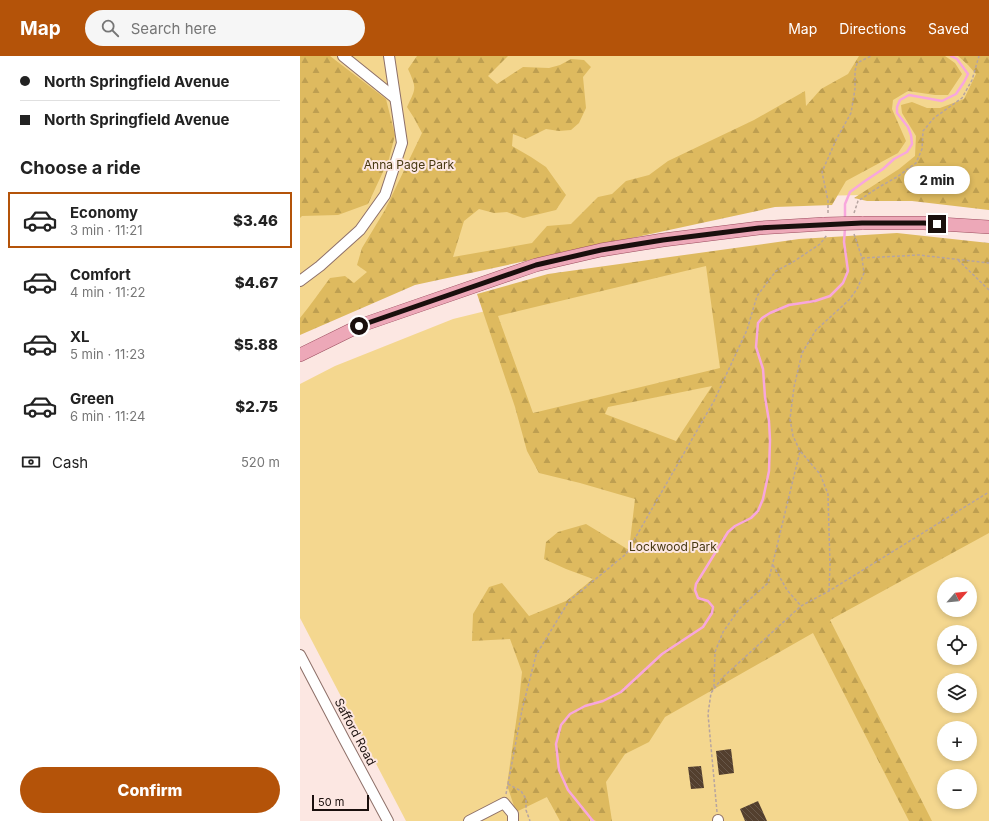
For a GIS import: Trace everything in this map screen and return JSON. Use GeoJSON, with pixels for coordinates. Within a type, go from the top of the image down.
{"type":"FeatureCollection","features":[{"type":"Feature","properties":{"kind":"main road"},"geometry":{"type":"LineString","coordinates":[[300,355],[359,326],[536,265],[601,250],[663,240],[759,228],[856,223],[924,223],[989,227]]}},
{"type":"Feature","properties":{"kind":"street"},"geometry":{"type":"LineString","coordinates":[[343,56],[395,98]]}},
{"type":"Feature","properties":{"kind":"street"},"geometry":{"type":"LineString","coordinates":[[300,281],[320,266],[360,230],[384,195],[402,143],[389,56]]}},
{"type":"Feature","properties":{"kind":"street","name":"Safford Road"},"geometry":{"type":"LineString","coordinates":[[300,655],[388,821]]}},
{"type":"Feature","properties":{"kind":"street"},"geometry":{"type":"LineString","coordinates":[[469,821],[504,803],[513,814],[513,821]]}},
{"type":"Feature","properties":{"kind":"path"},"geometry":{"type":"LineString","coordinates":[[504,803],[522,710],[536,655],[569,601],[626,554],[714,401],[747,330],[757,296],[776,272],[820,244],[827,224],[828,200],[822,172],[836,140],[851,113],[856,89],[855,71],[857,63],[871,56]]}},
{"type":"Feature","properties":{"kind":"path"},"geometry":{"type":"LineString","coordinates":[[829,591],[830,564],[828,494],[820,474],[800,451],[793,436],[790,419],[794,388],[802,353],[816,330],[848,300],[857,289],[864,273],[856,223],[858,201],[897,177],[916,163],[922,149],[923,131],[934,118],[962,98],[972,80],[979,56]]}},
{"type":"Feature","properties":{"kind":"path"},"geometry":{"type":"LineString","coordinates":[[862,258],[919,255],[989,263]]}},
{"type":"Feature","properties":{"kind":"path"},"geometry":{"type":"LineString","coordinates":[[958,260],[989,290]]}},
{"type":"Feature","properties":{"kind":"path"},"geometry":{"type":"LineString","coordinates":[[718,820],[708,714],[714,688],[716,652],[723,632],[740,608],[768,583],[800,451]]}},
{"type":"Feature","properties":{"kind":"path"},"geometry":{"type":"LineString","coordinates":[[714,688],[722,678],[801,606],[829,591],[989,492]]}},
{"type":"Feature","properties":{"kind":"path"},"geometry":{"type":"LineString","coordinates":[[773,565],[787,590],[801,606]]}},
{"type":"Feature","properties":{"kind":"path"},"geometry":{"type":"LineString","coordinates":[[508,784],[521,791],[526,799],[526,810],[530,821]]}},
{"type":"Feature","properties":{"kind":"green space","name":"Anna Page Park"},"geometry":{"type":"Polygon","coordinates":[[[300,56],[989,56],[916,194],[812,196],[453,265],[300,330],[300,56]]]}},
{"type":"Feature","properties":{"kind":"green space"},"geometry":{"type":"Polygon","coordinates":[[[300,56],[330,56],[386,99],[395,135],[389,159],[368,204],[338,215],[302,216],[300,218],[300,56]]]}},
{"type":"Feature","properties":{"kind":"green space"},"geometry":{"type":"Polygon","coordinates":[[[417,56],[508,56],[488,76],[497,84],[523,67],[549,68],[560,65],[571,59],[584,60],[591,67],[583,77],[586,108],[579,123],[571,130],[559,131],[546,129],[526,139],[513,134],[512,146],[546,167],[566,195],[556,210],[523,218],[507,212],[494,213],[479,209],[464,221],[453,257],[532,243],[547,226],[571,224],[598,197],[612,194],[626,181],[649,175],[668,161],[754,120],[805,91],[806,106],[821,89],[848,74],[859,56],[945,56],[955,63],[962,74],[948,95],[935,95],[908,91],[893,100],[892,109],[906,141],[898,153],[846,181],[832,205],[775,207],[415,285],[300,335],[300,318],[330,278],[345,276],[354,283],[367,272],[357,265],[362,248],[385,210],[422,133],[407,107],[414,92],[413,81],[408,69],[417,56]]]}},
{"type":"Feature","properties":{"kind":"green space"},"geometry":{"type":"Polygon","coordinates":[[[958,56],[989,56],[989,210],[912,201],[867,201],[854,198],[899,169],[915,156],[916,136],[902,113],[901,105],[912,102],[927,108],[940,108],[964,99],[976,74],[958,56]]]}},
{"type":"Feature","properties":{"kind":"green space"},"geometry":{"type":"Polygon","coordinates":[[[897,233],[989,243],[989,533],[830,620],[932,821],[909,821],[813,633],[665,717],[649,742],[625,754],[606,782],[612,821],[596,821],[590,818],[590,821],[560,821],[547,797],[516,812],[507,785],[522,672],[510,639],[472,641],[473,614],[489,587],[502,583],[529,616],[566,601],[593,579],[544,559],[546,542],[558,532],[586,524],[629,550],[635,499],[539,473],[527,451],[515,407],[477,294],[548,274],[799,239],[897,233]],[[706,266],[498,316],[533,413],[720,368],[706,266]],[[712,386],[608,407],[605,414],[676,441],[712,386]]]}},
{"type":"Feature","properties":{"kind":"green space","name":"Lockwood Park"},"geometry":{"type":"Polygon","coordinates":[[[989,253],[989,821],[406,821],[300,618],[300,384],[335,366],[453,319],[691,261],[989,253]]]}},
{"type":"Feature","properties":{"kind":"building"},"geometry":{"type":"Polygon","coordinates":[[[731,749],[734,773],[719,775],[716,751],[731,749]]]}},
{"type":"Feature","properties":{"kind":"building"},"geometry":{"type":"Polygon","coordinates":[[[701,766],[704,788],[691,789],[688,767],[701,766]]]}},
{"type":"Feature","properties":{"kind":"building"},"geometry":{"type":"Polygon","coordinates":[[[758,801],[767,821],[745,821],[740,809],[758,801]]]}},
{"type":"Feature","properties":{"kind":"waterway"},"geometry":{"type":"LineString","coordinates":[[845,219],[845,204],[850,192],[883,169],[894,159],[907,152],[912,144],[908,127],[897,113],[897,107],[900,100],[909,95],[942,101],[956,94],[964,82],[968,74],[957,59],[951,56]]}},
{"type":"Feature","properties":{"kind":"waterway"},"geometry":{"type":"LineString","coordinates":[[593,821],[568,790],[559,770],[556,744],[561,725],[570,714],[585,706],[603,701],[621,692],[662,654],[703,627],[712,613],[713,607],[708,601],[698,598],[695,590],[696,584],[728,532],[735,526],[751,518],[758,511],[763,499],[769,471],[769,421],[765,397],[763,369],[756,347],[758,323],[762,318],[770,313],[789,305],[815,301],[830,296],[843,283],[848,271],[844,242],[845,228]]}},
{"type":"Feature","properties":{"kind":"route"},"geometry":{"type":"LineString","coordinates":[[359,326],[536,265],[601,250],[663,240],[759,228],[862,223],[937,224]]}}]}
